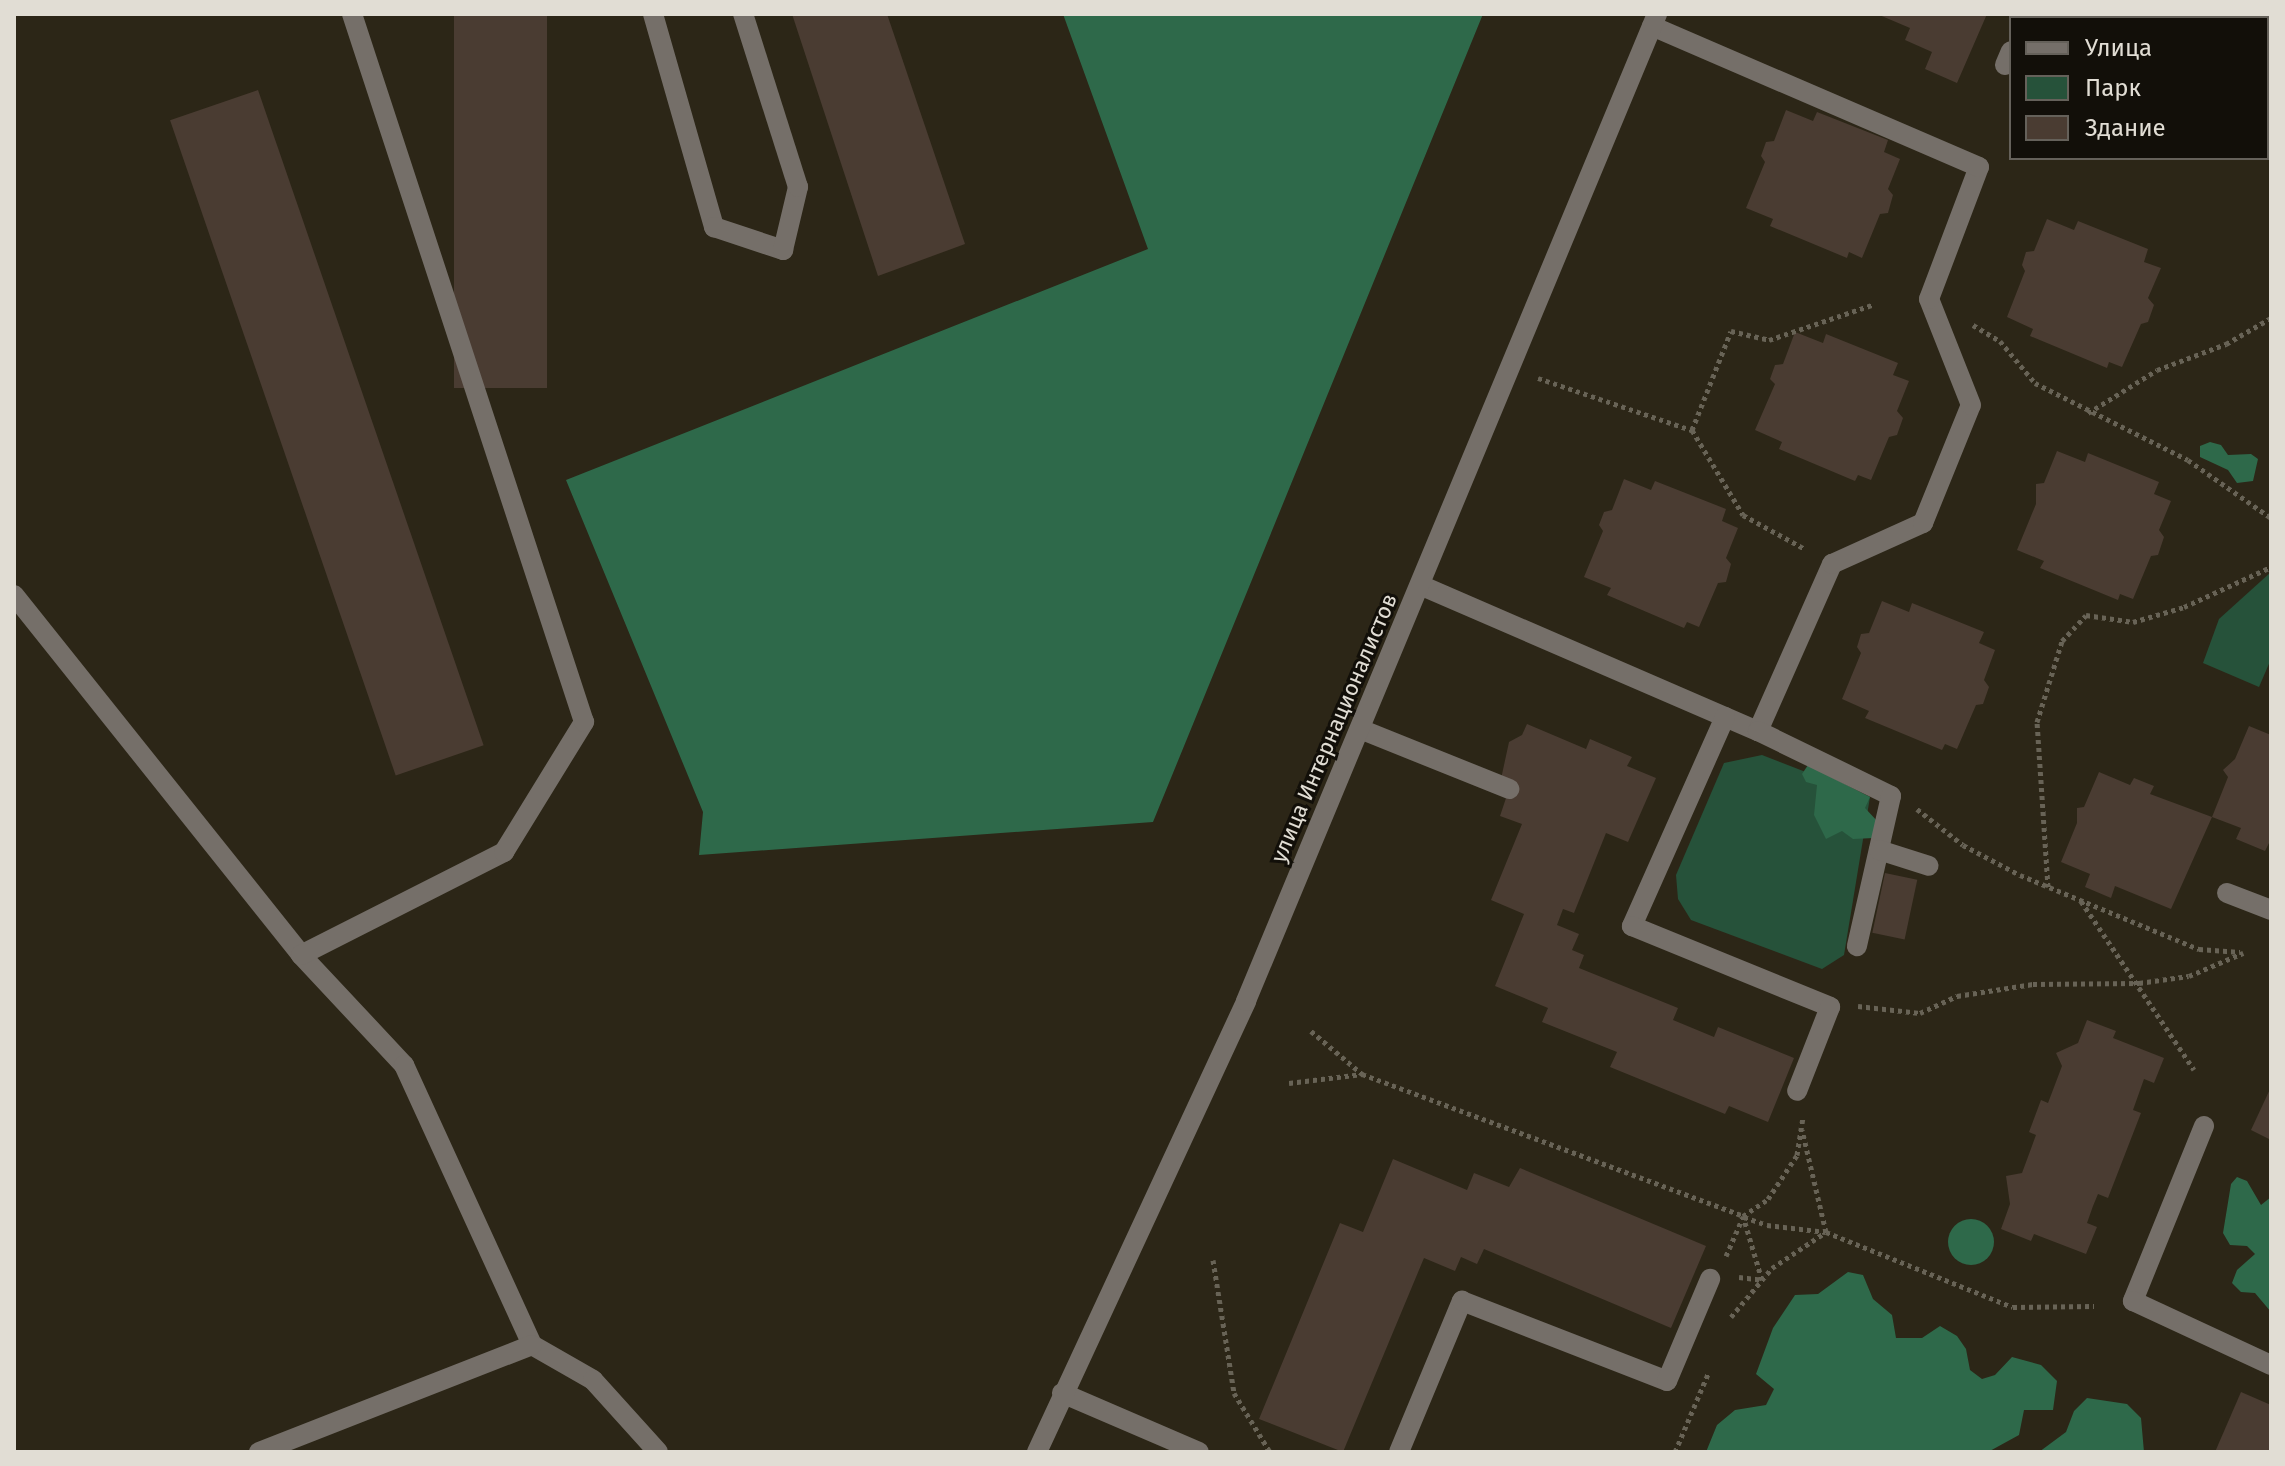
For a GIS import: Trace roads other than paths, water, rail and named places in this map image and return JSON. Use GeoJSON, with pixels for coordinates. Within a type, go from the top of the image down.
{"type":"FeatureCollection","features":[{"type":"Feature","properties":{"kind":"street"},"geometry":{"type":"LineString","coordinates":[[301,955],[504,852],[584,722],[352,14]]}},
{"type":"Feature","properties":{"kind":"street"},"geometry":{"type":"LineString","coordinates":[[653,14],[714,227],[783,250],[798,187],[743,14]]}},
{"type":"Feature","properties":{"kind":"street"},"geometry":{"type":"LineString","coordinates":[[1654,20],[1979,167],[1929,299],[1971,405],[1923,523],[1832,564],[1758,731]]}},
{"type":"Feature","properties":{"kind":"street","name":"улица Интернационалистов"},"geometry":{"type":"LineString","coordinates":[[1037,1452],[1246,1001],[1654,20]]}},
{"type":"Feature","properties":{"kind":"street"},"geometry":{"type":"LineString","coordinates":[[1420,585],[1758,731],[1891,796],[1857,946]]}},
{"type":"Feature","properties":{"kind":"street"},"geometry":{"type":"LineString","coordinates":[[14,595],[301,955],[404,1065],[532,1345],[593,1380],[658,1452]]}},
{"type":"Feature","properties":{"kind":"street"},"geometry":{"type":"LineString","coordinates":[[1725,717],[1632,926],[1830,1007],[1797,1091]]}},
{"type":"Feature","properties":{"kind":"street"},"geometry":{"type":"LineString","coordinates":[[1360,729],[1509,789]]}},
{"type":"Feature","properties":{"kind":"street"},"geometry":{"type":"LineString","coordinates":[[1879,850],[1929,866]]}},
{"type":"Feature","properties":{"kind":"street"},"geometry":{"type":"LineString","coordinates":[[2227,893],[2271,910]]}},
{"type":"Feature","properties":{"kind":"street"},"geometry":{"type":"LineString","coordinates":[[2204,1126],[2133,1301],[2271,1365]]}},
{"type":"Feature","properties":{"kind":"street"},"geometry":{"type":"LineString","coordinates":[[1399,1452],[1462,1301],[1667,1381],[1710,1279]]}},
{"type":"Feature","properties":{"kind":"street"},"geometry":{"type":"LineString","coordinates":[[259,1452],[532,1345]]}},
{"type":"Feature","properties":{"kind":"street"},"geometry":{"type":"LineString","coordinates":[[1062,1393],[1153,1443],[1199,1452]]}}]}
